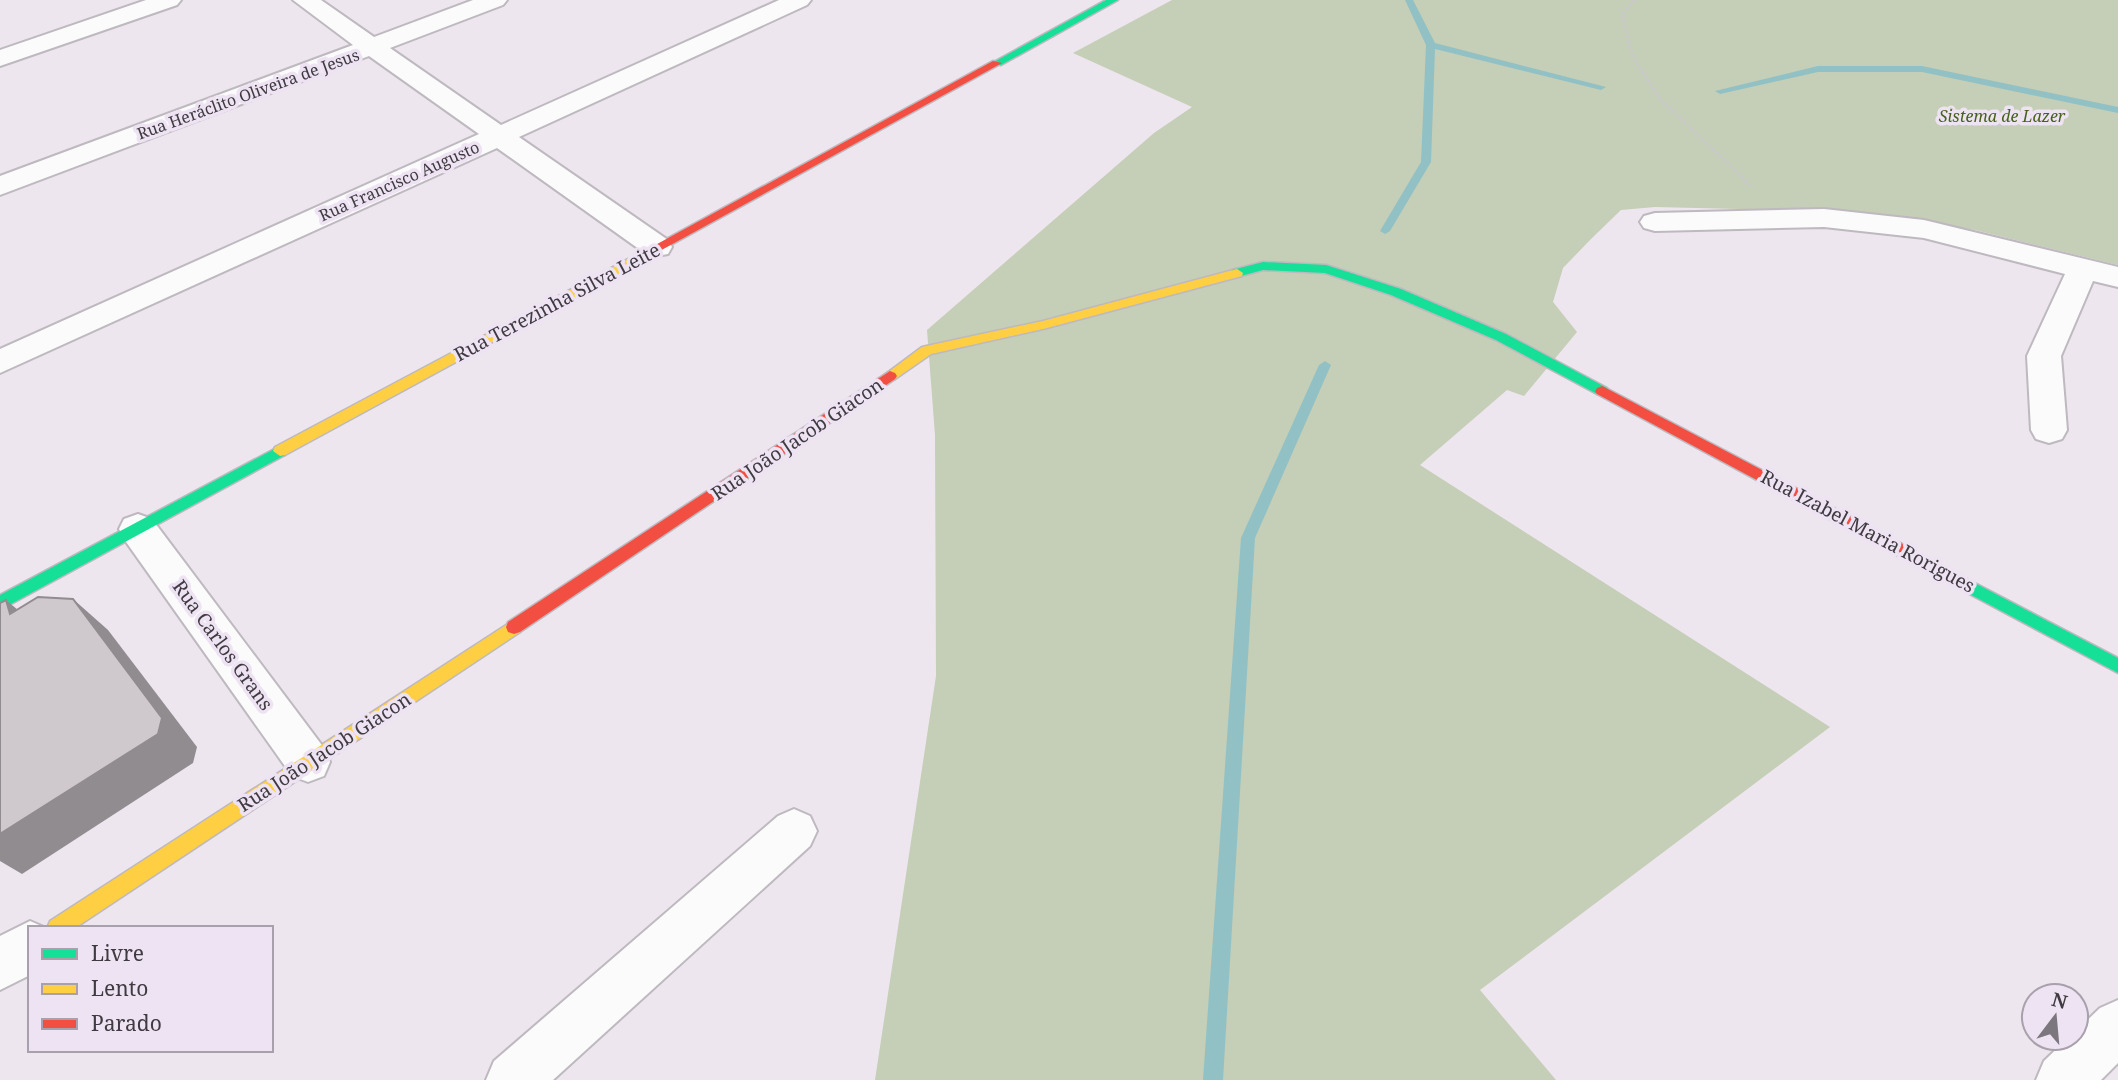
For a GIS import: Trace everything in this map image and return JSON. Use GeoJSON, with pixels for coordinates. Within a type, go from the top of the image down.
{"type":"FeatureCollection","features":[{"type":"Feature","properties":{"kind":"street"},"geometry":{"type":"LineString","coordinates":[[0,58],[169,0]]}},
{"type":"Feature","properties":{"kind":"street"},"geometry":{"type":"LineString","coordinates":[[305,0],[657,247]]}},
{"type":"Feature","properties":{"kind":"street","name":"Rua Heráclito Oliveira de Jesus"},"geometry":{"type":"LineString","coordinates":[[0,186],[495,0]]}},
{"type":"Feature","properties":{"kind":"street","name":"Rua Francisco Augusto"},"geometry":{"type":"LineString","coordinates":[[0,362],[799,0]]}},
{"type":"Feature","properties":{"kind":"street","name":"Rua Terezinha Silva Leite"},"geometry":{"type":"LineString","coordinates":[[0,603],[1113,0]]}},
{"type":"Feature","properties":{"kind":"street"},"geometry":{"type":"LineString","coordinates":[[1655,222],[1824,218],[1924,229],[2118,277]]}},
{"type":"Feature","properties":{"kind":"street","name":"Rua João Jacob Giacon"},"geometry":{"type":"LineString","coordinates":[[60,926],[837,414],[927,350],[1043,325],[1263,266],[1326,269],[1396,292],[1502,337],[1618,397]]}},
{"type":"Feature","properties":{"kind":"street"},"geometry":{"type":"LineString","coordinates":[[2049,430],[2044,356],[2083,268]]}},
{"type":"Feature","properties":{"kind":"street","name":"Rua Izabel Maria Rorigues"},"geometry":{"type":"LineString","coordinates":[[1618,397],[2118,666]]}},
{"type":"Feature","properties":{"kind":"street","name":"Rua Carlos Grans"},"geometry":{"type":"LineString","coordinates":[[138,528],[308,762]]}},
{"type":"Feature","properties":{"kind":"street"},"geometry":{"type":"LineString","coordinates":[[513,1080],[794,831]]}},
{"type":"Feature","properties":{"kind":"street"},"geometry":{"type":"LineString","coordinates":[[0,965],[28,947]]}},
{"type":"Feature","properties":{"kind":"street"},"geometry":{"type":"LineString","coordinates":[[2063,1080],[2118,1027]]}},
{"type":"Feature","properties":{"kind":"path"},"geometry":{"type":"LineString","coordinates":[[1634,0],[1622,14],[1632,55],[1659,98],[1718,152],[1782,218]]}},
{"type":"Feature","properties":{"kind":"green space","name":"Sistema de Lazer"},"geometry":{"type":"Polygon","coordinates":[[[1172,0],[2118,0],[2118,265],[1975,230],[1859,212],[1655,207],[1621,210],[1563,268],[1553,302],[1577,332],[1524,396],[1507,390],[1420,465],[1830,727],[1480,990],[1556,1080],[875,1080],[936,676],[935,435],[927,330],[1154,133],[1192,107],[1073,53],[1172,0]]]}},
{"type":"Feature","properties":{"kind":"building"},"geometry":{"type":"Polygon","coordinates":[[[38,597],[73,599],[162,718],[158,734],[0,834],[0,603],[6,600],[10,614],[38,597]]]}},
{"type":"Feature","properties":{"kind":"waterway"},"geometry":{"type":"LineString","coordinates":[[1409,0],[1431,45]]}},
{"type":"Feature","properties":{"kind":"waterway"},"geometry":{"type":"LineString","coordinates":[[1385,231],[1426,162],[1431,45]]}},
{"type":"Feature","properties":{"kind":"waterway"},"geometry":{"type":"LineString","coordinates":[[1431,45],[1601,87]]}},
{"type":"Feature","properties":{"kind":"waterway"},"geometry":{"type":"LineString","coordinates":[[1720,91],[1818,69],[1922,69],[2118,110]]}},
{"type":"Feature","properties":{"kind":"waterway"},"geometry":{"type":"LineString","coordinates":[[1213,1080],[1248,538],[1325,365]]}},
{"type":"Feature","properties":{"kind":"traffic: fast"},"geometry":{"type":"LineString","coordinates":[[997,63],[1113,0]]}},
{"type":"Feature","properties":{"kind":"traffic: fast"},"geometry":{"type":"LineString","coordinates":[[1237,273],[1263,266],[1326,269],[1396,292],[1501,337],[1602,391]]}},
{"type":"Feature","properties":{"kind":"traffic: fast"},"geometry":{"type":"LineString","coordinates":[[0,603],[280,451]]}},
{"type":"Feature","properties":{"kind":"traffic: fast"},"geometry":{"type":"LineString","coordinates":[[1904,552],[2118,666]]}},
{"type":"Feature","properties":{"kind":"traffic: slow"},"geometry":{"type":"LineString","coordinates":[[280,451],[643,255]]}},
{"type":"Feature","properties":{"kind":"traffic: slow"},"geometry":{"type":"LineString","coordinates":[[890,376],[927,350],[1043,325],[1237,273]]}},
{"type":"Feature","properties":{"kind":"traffic: slow"},"geometry":{"type":"LineString","coordinates":[[60,926],[514,627]]}},
{"type":"Feature","properties":{"kind":"traffic: jam"},"geometry":{"type":"LineString","coordinates":[[643,255],[997,63]]}},
{"type":"Feature","properties":{"kind":"traffic: jam"},"geometry":{"type":"LineString","coordinates":[[514,627],[890,376]]}},
{"type":"Feature","properties":{"kind":"traffic: jam"},"geometry":{"type":"LineString","coordinates":[[1602,391],[1904,552]]}}]}
